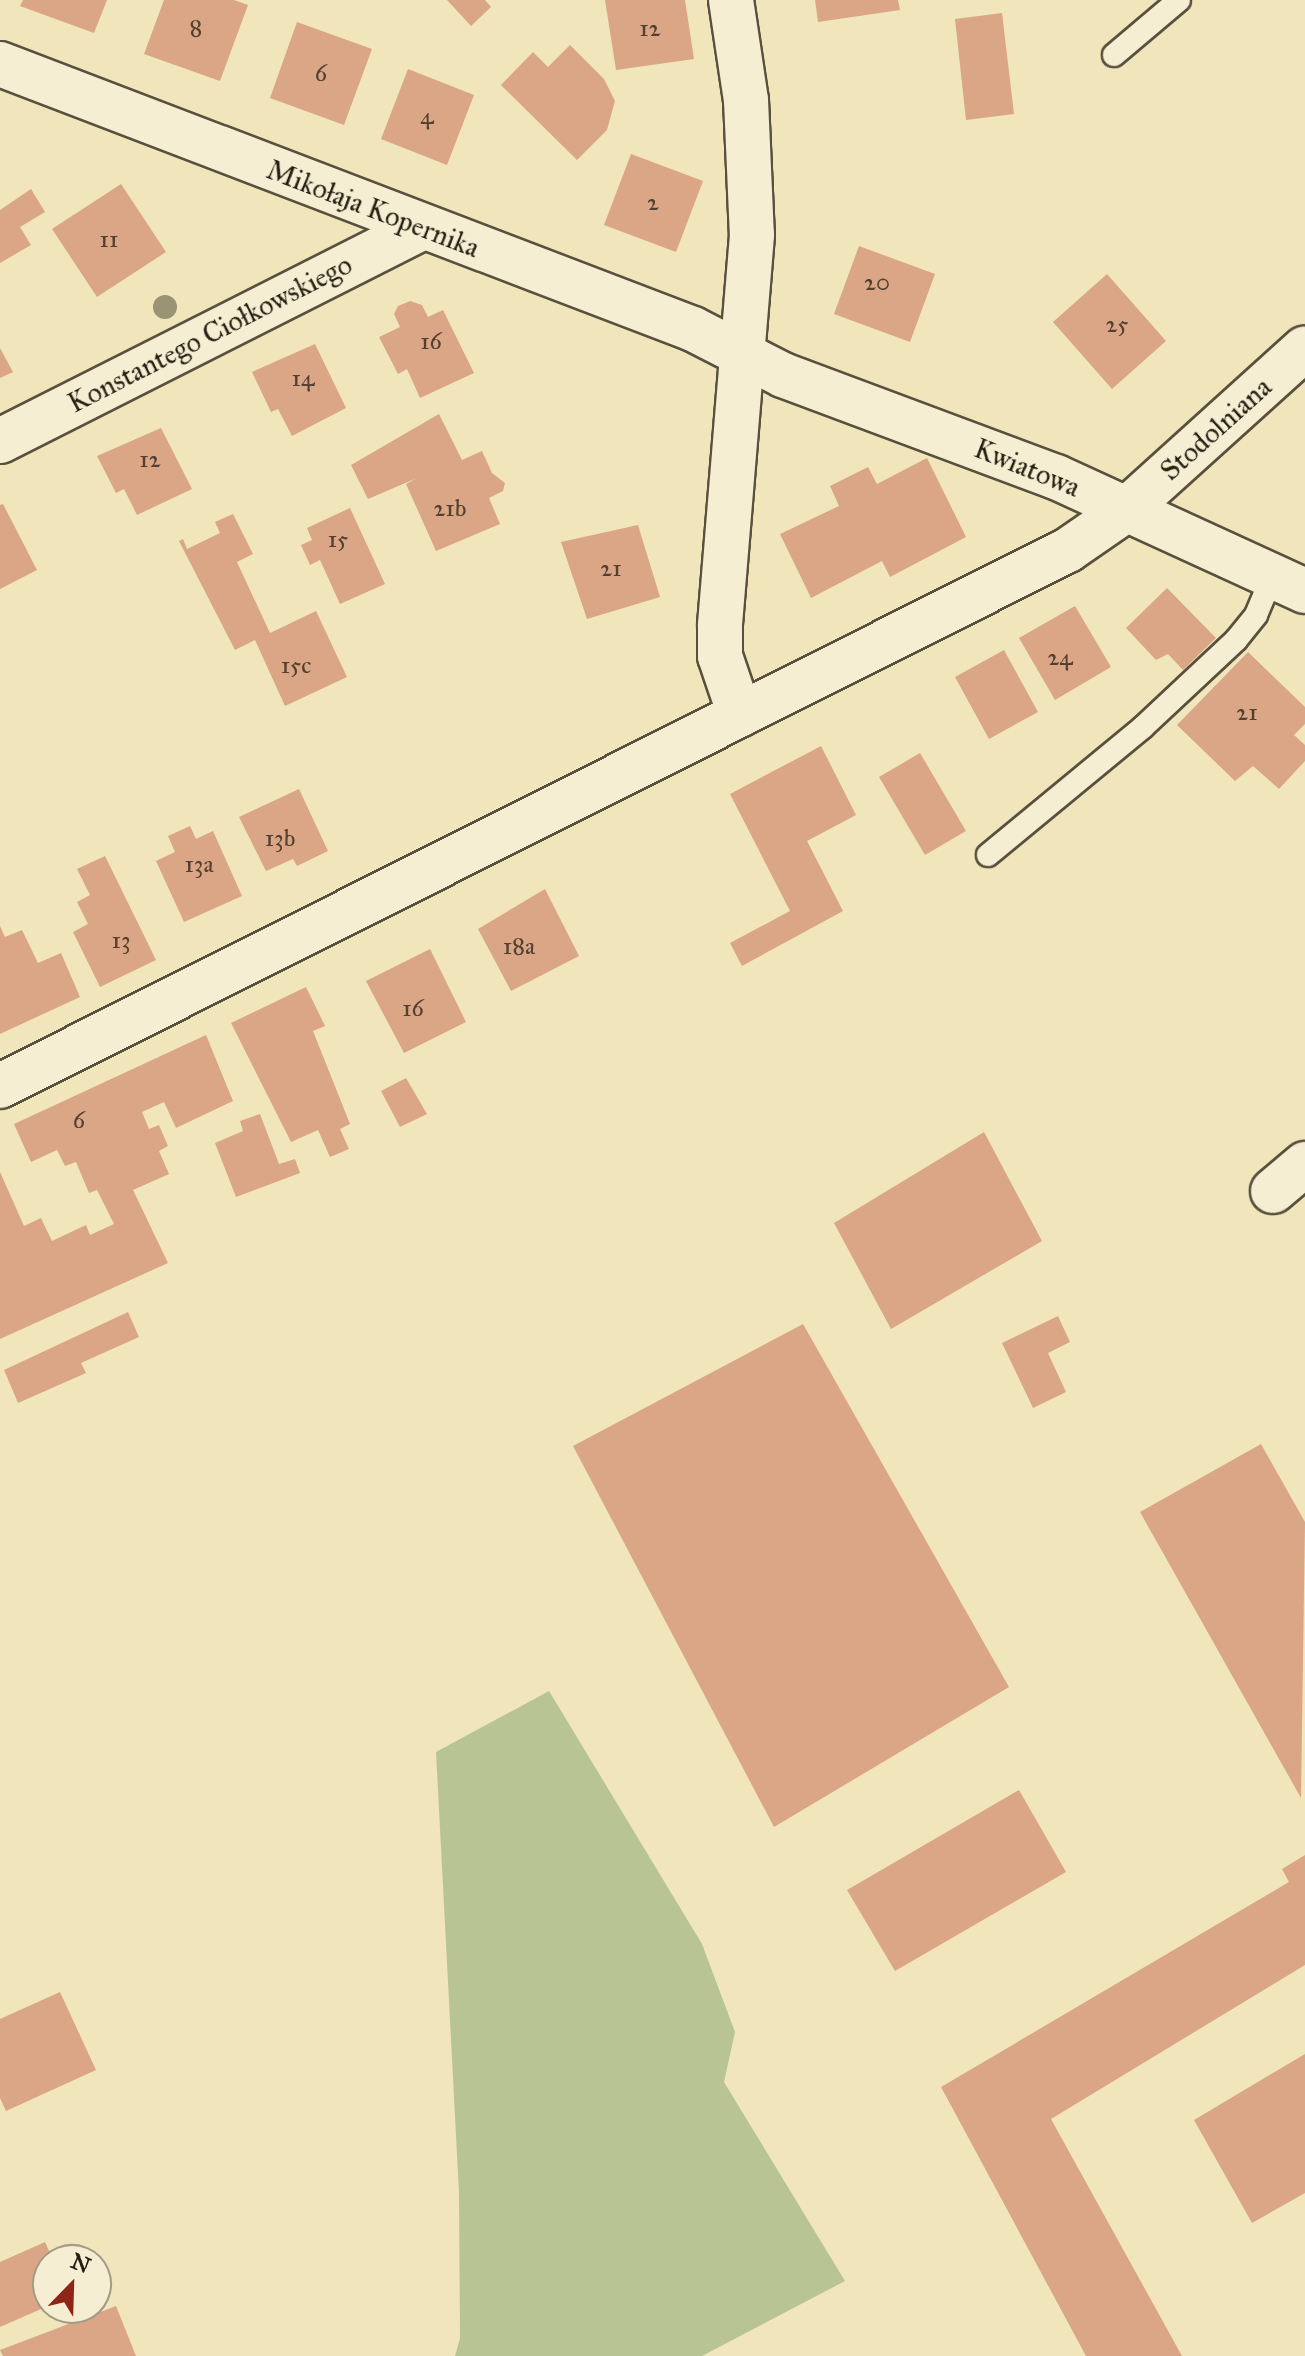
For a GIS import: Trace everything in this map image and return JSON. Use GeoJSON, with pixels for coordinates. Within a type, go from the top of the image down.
{"type":"FeatureCollection","features":[{"type":"Feature","properties":{"kind":"street"},"geometry":{"type":"LineString","coordinates":[[731,0],[746,100],[752,235],[720,656],[740,715]]}},
{"type":"Feature","properties":{"kind":"street","name":"Mikołaja Kopernika"},"geometry":{"type":"LineString","coordinates":[[0,64],[422,228],[693,329],[743,358]]}},
{"type":"Feature","properties":{"kind":"street","name":"Konstantego Ciołkowskiego"},"geometry":{"type":"LineString","coordinates":[[0,441],[422,228]]}},
{"type":"Feature","properties":{"kind":"street","name":"Stodolniana"},"geometry":{"type":"LineString","coordinates":[[0,1086],[1068,550],[1126,510],[1305,348]]}},
{"type":"Feature","properties":{"kind":"street","name":"Kwiatowa"},"geometry":{"type":"LineString","coordinates":[[743,358],[1056,477],[1289,584]]}},
{"type":"Feature","properties":{"kind":"lane"},"geometry":{"type":"LineString","coordinates":[[1114,55],[1179,0]]}},
{"type":"Feature","properties":{"kind":"lane"},"geometry":{"type":"LineString","coordinates":[[988,855],[1142,728],[1236,640],[1256,615],[1289,584]]}},
{"type":"Feature","properties":{"kind":"green space"},"geometry":{"type":"Polygon","coordinates":[[[549,1691],[702,1944],[735,2032],[724,2082],[845,2281],[702,2356],[455,2356],[460,2338],[459,2193],[436,1752],[549,1691]]]}},
{"type":"Feature","properties":{"kind":"building"},"geometry":{"type":"Polygon","coordinates":[[[23,0],[107,0],[94,33],[20,6],[23,0]]]}},
{"type":"Feature","properties":{"kind":"building"},"geometry":{"type":"Polygon","coordinates":[[[164,0],[234,0],[248,5],[220,81],[144,54],[164,0]]]}},
{"type":"Feature","properties":{"kind":"building"},"geometry":{"type":"Polygon","coordinates":[[[447,0],[485,0],[491,7],[471,26],[447,0]]]}},
{"type":"Feature","properties":{"kind":"building"},"geometry":{"type":"Polygon","coordinates":[[[605,0],[685,0],[694,59],[616,70],[605,0]]]}},
{"type":"Feature","properties":{"kind":"building"},"geometry":{"type":"Polygon","coordinates":[[[815,0],[898,0],[900,10],[818,22],[815,0]]]}},
{"type":"Feature","properties":{"kind":"building"},"geometry":{"type":"Polygon","coordinates":[[[1002,13],[1014,114],[966,120],[955,19],[1002,13]]]}},
{"type":"Feature","properties":{"kind":"building"},"geometry":{"type":"Polygon","coordinates":[[[297,22],[372,49],[344,125],[270,98],[297,22]]]}},
{"type":"Feature","properties":{"kind":"building"},"geometry":{"type":"Polygon","coordinates":[[[570,45],[604,79],[615,101],[607,130],[577,160],[501,85],[533,52],[548,67],[570,45]]]}},
{"type":"Feature","properties":{"kind":"building"},"geometry":{"type":"Polygon","coordinates":[[[408,69],[474,95],[447,165],[381,139],[408,69]]]}},
{"type":"Feature","properties":{"kind":"building"},"geometry":{"type":"Polygon","coordinates":[[[631,154],[703,181],[676,252],[604,225],[631,154]]]}},
{"type":"Feature","properties":{"kind":"building"},"geometry":{"type":"Polygon","coordinates":[[[121,184],[166,252],[97,297],[52,229],[121,184]]]}},
{"type":"Feature","properties":{"kind":"building"},"geometry":{"type":"Polygon","coordinates":[[[31,189],[45,212],[20,227],[31,245],[0,263],[0,210],[31,189]]]}},
{"type":"Feature","properties":{"kind":"building"},"geometry":{"type":"Polygon","coordinates":[[[859,246],[935,274],[910,342],[834,314],[859,246]]]}},
{"type":"Feature","properties":{"kind":"building"},"geometry":{"type":"Polygon","coordinates":[[[1107,274],[1166,341],[1112,389],[1053,322],[1107,274]]]}},
{"type":"Feature","properties":{"kind":"building"},"geometry":{"type":"Polygon","coordinates":[[[410,301],[422,305],[428,317],[443,310],[474,373],[420,398],[407,369],[398,374],[379,337],[400,327],[394,314],[398,306],[410,301]]]}},
{"type":"Feature","properties":{"kind":"building"},"geometry":{"type":"Polygon","coordinates":[[[315,344],[346,408],[292,436],[278,409],[271,412],[252,372],[315,344]]]}},
{"type":"Feature","properties":{"kind":"building"},"geometry":{"type":"Polygon","coordinates":[[[0,348],[13,372],[0,378],[0,348]]]}},
{"type":"Feature","properties":{"kind":"building"},"geometry":{"type":"Polygon","coordinates":[[[439,414],[462,460],[482,451],[492,473],[505,483],[503,491],[489,498],[500,524],[436,551],[406,484],[417,478],[368,499],[351,465],[439,414]]]}},
{"type":"Feature","properties":{"kind":"building"},"geometry":{"type":"Polygon","coordinates":[[[161,428],[192,489],[137,515],[124,489],[116,493],[97,456],[161,428]]]}},
{"type":"Feature","properties":{"kind":"building"},"geometry":{"type":"Polygon","coordinates":[[[927,458],[966,537],[890,577],[882,561],[811,598],[780,534],[839,506],[830,486],[868,467],[877,484],[927,458]]]}},
{"type":"Feature","properties":{"kind":"building"},"geometry":{"type":"Polygon","coordinates":[[[3,504],[37,570],[0,589],[0,505],[3,504]]]}},
{"type":"Feature","properties":{"kind":"building"},"geometry":{"type":"Polygon","coordinates":[[[350,508],[385,584],[340,604],[320,560],[310,565],[301,545],[312,540],[307,528],[350,508]]]}},
{"type":"Feature","properties":{"kind":"building"},"geometry":{"type":"Polygon","coordinates":[[[233,514],[253,554],[237,562],[270,633],[316,611],[347,677],[285,706],[255,640],[235,650],[179,541],[183,539],[187,549],[220,533],[215,522],[233,514]]]}},
{"type":"Feature","properties":{"kind":"building"},"geometry":{"type":"Polygon","coordinates":[[[638,525],[660,597],[587,619],[561,542],[638,525]]]}},
{"type":"Feature","properties":{"kind":"building"},"geometry":{"type":"Polygon","coordinates":[[[1167,588],[1216,638],[1183,670],[1168,654],[1156,660],[1126,628],[1167,588]]]}},
{"type":"Feature","properties":{"kind":"building"},"geometry":{"type":"Polygon","coordinates":[[[1075,606],[1111,667],[1055,700],[1019,638],[1075,606]]]}},
{"type":"Feature","properties":{"kind":"building"},"geometry":{"type":"Polygon","coordinates":[[[1004,650],[1038,712],[989,739],[955,677],[1004,650]]]}},
{"type":"Feature","properties":{"kind":"building"},"geometry":{"type":"Polygon","coordinates":[[[1248,652],[1305,707],[1305,724],[1294,735],[1305,745],[1305,761],[1279,789],[1253,766],[1235,781],[1177,725],[1248,652]]]}},
{"type":"Feature","properties":{"kind":"building"},"geometry":{"type":"Polygon","coordinates":[[[821,746],[856,815],[807,841],[843,911],[742,966],[730,943],[790,911],[730,794],[821,746]]]}},
{"type":"Feature","properties":{"kind":"building"},"geometry":{"type":"Polygon","coordinates":[[[920,753],[966,831],[925,855],[879,777],[920,753]]]}},
{"type":"Feature","properties":{"kind":"building"},"geometry":{"type":"Polygon","coordinates":[[[299,789],[328,851],[297,866],[293,859],[266,871],[239,817],[299,789]]]}},
{"type":"Feature","properties":{"kind":"building"},"geometry":{"type":"Polygon","coordinates":[[[190,826],[196,839],[213,831],[242,896],[184,922],[156,861],[175,852],[168,836],[190,826]]]}},
{"type":"Feature","properties":{"kind":"building"},"geometry":{"type":"Polygon","coordinates":[[[105,856],[156,960],[100,987],[73,932],[88,924],[77,902],[90,895],[77,869],[105,856]]]}},
{"type":"Feature","properties":{"kind":"building"},"geometry":{"type":"Polygon","coordinates":[[[545,889],[579,956],[511,991],[478,929],[545,889]]]}},
{"type":"Feature","properties":{"kind":"building"},"geometry":{"type":"Polygon","coordinates":[[[0,926],[5,937],[22,930],[38,963],[61,953],[80,997],[0,1034],[0,926]]]}},
{"type":"Feature","properties":{"kind":"building"},"geometry":{"type":"Polygon","coordinates":[[[430,949],[466,1022],[404,1053],[366,981],[430,949]]]}},
{"type":"Feature","properties":{"kind":"building"},"geometry":{"type":"Polygon","coordinates":[[[306,987],[325,1026],[313,1031],[350,1124],[340,1129],[349,1149],[330,1157],[318,1130],[291,1142],[231,1023],[306,987]]]}},
{"type":"Feature","properties":{"kind":"building"},"geometry":{"type":"Polygon","coordinates":[[[206,1035],[233,1101],[176,1128],[164,1102],[142,1112],[149,1129],[159,1125],[168,1146],[159,1151],[169,1174],[133,1190],[168,1263],[0,1339],[0,1172],[24,1226],[41,1218],[52,1241],[86,1225],[90,1235],[114,1224],[97,1190],[89,1193],[76,1162],[65,1166],[57,1150],[31,1162],[14,1124],[206,1035]]]}},
{"type":"Feature","properties":{"kind":"building"},"geometry":{"type":"Polygon","coordinates":[[[406,1078],[427,1114],[400,1127],[381,1091],[406,1078]]]}},
{"type":"Feature","properties":{"kind":"building"},"geometry":{"type":"Polygon","coordinates":[[[260,1114],[279,1164],[295,1159],[300,1173],[236,1197],[215,1143],[243,1131],[240,1121],[260,1114]]]}},
{"type":"Feature","properties":{"kind":"building"},"geometry":{"type":"Polygon","coordinates":[[[984,1132],[1042,1241],[891,1329],[834,1223],[984,1132]]]}},
{"type":"Feature","properties":{"kind":"building"},"geometry":{"type":"Polygon","coordinates":[[[128,1312],[139,1337],[81,1363],[86,1373],[18,1403],[4,1370],[128,1312]]]}},
{"type":"Feature","properties":{"kind":"building"},"geometry":{"type":"Polygon","coordinates":[[[1058,1316],[1070,1342],[1048,1353],[1066,1392],[1033,1408],[1002,1343],[1058,1316]]]}},
{"type":"Feature","properties":{"kind":"building"},"geometry":{"type":"Polygon","coordinates":[[[803,1324],[1009,1687],[774,1827],[573,1446],[803,1324]]]}},
{"type":"Feature","properties":{"kind":"building"},"geometry":{"type":"Polygon","coordinates":[[[1261,1444],[1305,1522],[1301,1798],[1140,1512],[1261,1444]]]}},
{"type":"Feature","properties":{"kind":"building"},"geometry":{"type":"Polygon","coordinates":[[[1019,1790],[1066,1872],[895,1971],[847,1890],[1019,1790]]]}},
{"type":"Feature","properties":{"kind":"building"},"geometry":{"type":"Polygon","coordinates":[[[1305,1855],[1305,1965],[1051,2119],[1182,2356],[1086,2356],[941,2087],[1289,1882],[1282,1869],[1305,1855]]]}},
{"type":"Feature","properties":{"kind":"building"},"geometry":{"type":"Polygon","coordinates":[[[60,1992],[96,2070],[6,2111],[0,2098],[0,2019],[60,1992]]]}},
{"type":"Feature","properties":{"kind":"building"},"geometry":{"type":"Polygon","coordinates":[[[1305,2054],[1305,2193],[1252,2223],[1194,2120],[1305,2054]]]}},
{"type":"Feature","properties":{"kind":"building"},"geometry":{"type":"Polygon","coordinates":[[[32,2248],[32,2313],[0,2327],[0,2262],[32,2248]]]}},
{"type":"Feature","properties":{"kind":"building"},"geometry":{"type":"Polygon","coordinates":[[[116,2306],[136,2356],[3,2356],[0,2350],[69,2324],[112,2324],[112,2308],[116,2306]]]}}]}
